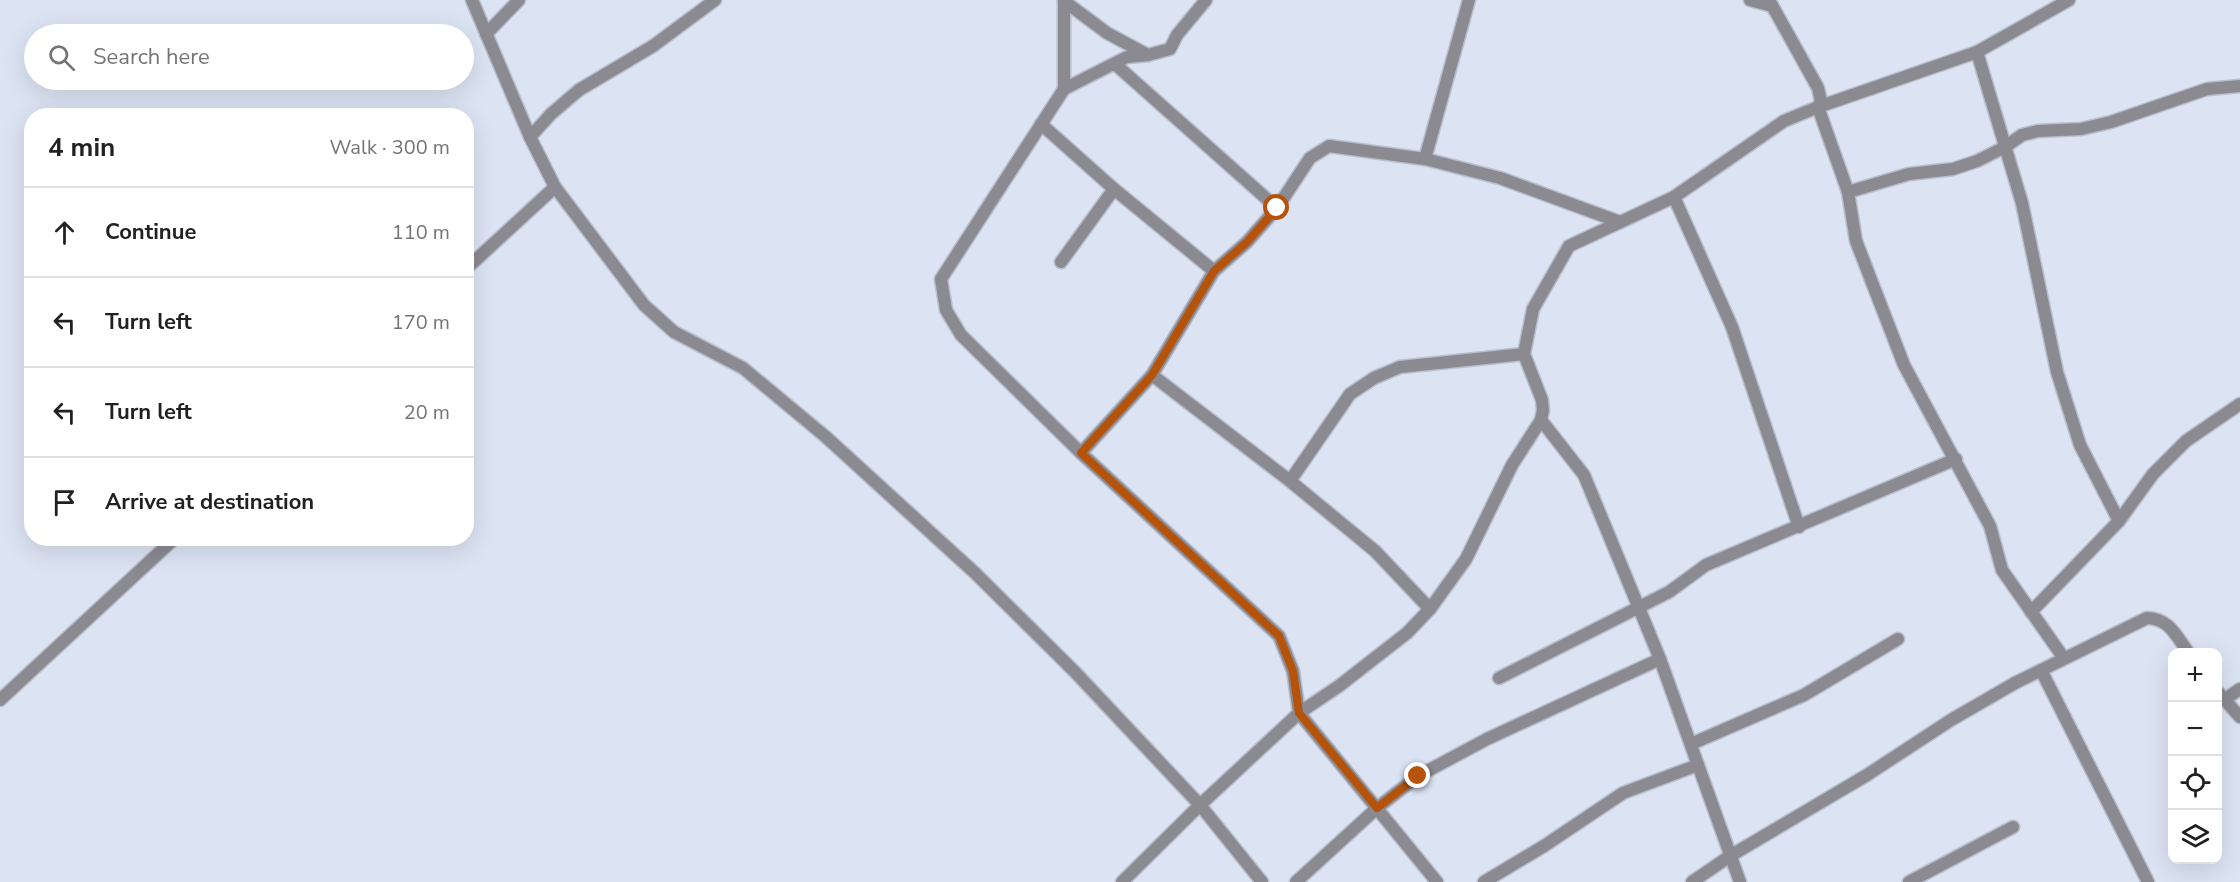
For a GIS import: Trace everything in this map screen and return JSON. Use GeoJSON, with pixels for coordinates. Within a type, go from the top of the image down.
{"type":"FeatureCollection","features":[{"type":"Feature","properties":{"kind":"street"},"geometry":{"type":"LineString","coordinates":[[472,0],[530,137],[555,187],[644,305],[674,332],[743,368],[826,437],[992,590],[1075,672],[1200,805],[1262,882]]}},
{"type":"Feature","properties":{"kind":"street"},"geometry":{"type":"LineString","coordinates":[[486,34],[519,0]]}},
{"type":"Feature","properties":{"kind":"street"},"geometry":{"type":"LineString","coordinates":[[530,137],[551,114],[579,90],[653,46],[715,0]]}},
{"type":"Feature","properties":{"kind":"street"},"geometry":{"type":"LineString","coordinates":[[1206,0],[1177,35],[1170,49],[1128,57],[1064,89],[941,279],[946,310],[961,335],[1081,453],[1279,636],[1293,671],[1299,713],[1437,882]]}},
{"type":"Feature","properties":{"kind":"street"},"geometry":{"type":"LineString","coordinates":[[1425,159],[1469,0]]}},
{"type":"Feature","properties":{"kind":"street"},"geometry":{"type":"LineString","coordinates":[[1750,0],[1770,3],[1818,88],[1821,101],[1818,107],[1848,192],[1856,241],[1904,365],[1990,526],[2002,570],[2063,657]]}},
{"type":"Feature","properties":{"kind":"street"},"geometry":{"type":"LineString","coordinates":[[1122,882],[1200,805],[1299,713],[1339,686],[1407,633],[1430,609],[1466,559],[1512,465],[1541,420],[1542,400],[1524,354],[1533,309],[1569,246],[1674,197],[1784,122],[1818,107],[1977,51],[2068,0]]}},
{"type":"Feature","properties":{"kind":"street"},"geometry":{"type":"LineString","coordinates":[[1064,1],[1107,33],[1148,55]]}},
{"type":"Feature","properties":{"kind":"street"},"geometry":{"type":"LineString","coordinates":[[1064,1],[1064,89]]}},
{"type":"Feature","properties":{"kind":"street"},"geometry":{"type":"LineString","coordinates":[[1977,51],[2022,203],[2062,388],[2080,445],[2120,521]]}},
{"type":"Feature","properties":{"kind":"street"},"geometry":{"type":"LineString","coordinates":[[1114,64],[1277,208]]}},
{"type":"Feature","properties":{"kind":"street"},"geometry":{"type":"LineString","coordinates":[[1848,192],[1909,174],[1953,169],[1977,161],[2005,147],[2022,135],[2038,131],[2081,129],[2111,122],[2207,88],[2240,86]]}},
{"type":"Feature","properties":{"kind":"street"},"geometry":{"type":"LineString","coordinates":[[1041,124],[1114,189],[1214,271]]}},
{"type":"Feature","properties":{"kind":"street"},"geometry":{"type":"LineString","coordinates":[[1081,453],[1152,375],[1214,271],[1247,242],[1277,208],[1310,158],[1329,146],[1425,159],[1500,178],[1620,222]]}},
{"type":"Feature","properties":{"kind":"street"},"geometry":{"type":"LineString","coordinates":[[474,262],[555,187]]}},
{"type":"Feature","properties":{"kind":"street"},"geometry":{"type":"LineString","coordinates":[[1061,262],[1114,189]]}},
{"type":"Feature","properties":{"kind":"street"},"geometry":{"type":"LineString","coordinates":[[1674,197],[1732,327],[1799,527]]}},
{"type":"Feature","properties":{"kind":"street"},"geometry":{"type":"LineString","coordinates":[[1290,482],[1350,394],[1374,378],[1400,367],[1524,354]]}},
{"type":"Feature","properties":{"kind":"street"},"geometry":{"type":"LineString","coordinates":[[1152,375],[1375,551],[1430,609]]}},
{"type":"Feature","properties":{"kind":"street"},"geometry":{"type":"LineString","coordinates":[[2031,612],[2120,521],[2153,474],[2186,441],[2240,404]]}},
{"type":"Feature","properties":{"kind":"street"},"geometry":{"type":"LineString","coordinates":[[1541,420],[1584,475],[1660,659],[1740,882]]}},
{"type":"Feature","properties":{"kind":"street"},"geometry":{"type":"LineString","coordinates":[[1499,678],[1669,592],[1706,565],[1956,459]]}},
{"type":"Feature","properties":{"kind":"street"},"geometry":{"type":"LineString","coordinates":[[0,700],[166,546]]}},
{"type":"Feature","properties":{"kind":"street"},"geometry":{"type":"LineString","coordinates":[[1692,882],[1730,856],[1867,775],[1951,720],[2063,657],[2147,618],[2160,619],[2185,648]]}},
{"type":"Feature","properties":{"kind":"street"},"geometry":{"type":"LineString","coordinates":[[1690,744],[1804,695],[1898,639]]}},
{"type":"Feature","properties":{"kind":"street"},"geometry":{"type":"LineString","coordinates":[[1296,882],[1377,808],[1418,776],[1487,739],[1660,659]]}},
{"type":"Feature","properties":{"kind":"street"},"geometry":{"type":"LineString","coordinates":[[2041,670],[2148,882]]}},
{"type":"Feature","properties":{"kind":"street"},"geometry":{"type":"LineString","coordinates":[[2222,696],[2240,689]]}},
{"type":"Feature","properties":{"kind":"street"},"geometry":{"type":"LineString","coordinates":[[2222,697],[2240,717]]}},
{"type":"Feature","properties":{"kind":"street"},"geometry":{"type":"LineString","coordinates":[[1484,882],[1623,794],[1698,765]]}},
{"type":"Feature","properties":{"kind":"street"},"geometry":{"type":"LineString","coordinates":[[1909,882],[1932,876],[2013,827]]}},
{"type":"Feature","properties":{"kind":"route"},"geometry":{"type":"LineString","coordinates":[[1277,208],[1247,242],[1214,271],[1152,375],[1081,453],[1279,636],[1293,671],[1299,713],[1377,808],[1418,776]]}}]}
